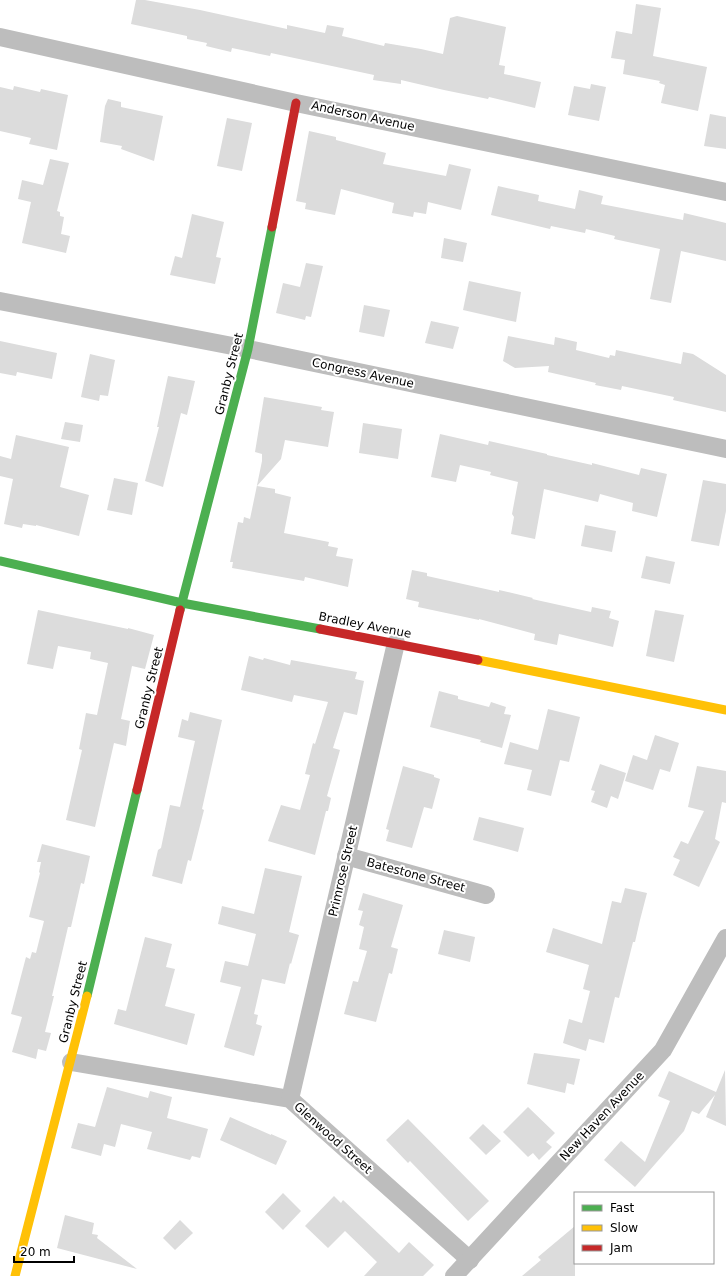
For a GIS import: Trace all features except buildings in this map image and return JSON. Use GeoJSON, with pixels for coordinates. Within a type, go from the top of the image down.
{"type":"FeatureCollection","features":[{"type":"Feature","properties":{"kind":"street","name":"Anderson Avenue"},"geometry":{"type":"LineString","coordinates":[[0,37],[296,103],[726,192]]}},
{"type":"Feature","properties":{"kind":"street","name":"Granby Street"},"geometry":{"type":"LineString","coordinates":[[15,1276],[71,1062],[182,603],[248,349],[296,103]]}},
{"type":"Feature","properties":{"kind":"street","name":"Congress Avenue"},"geometry":{"type":"LineString","coordinates":[[0,300],[248,349],[726,449]]}},
{"type":"Feature","properties":{"kind":"street","name":"Bradley Avenue"},"geometry":{"type":"LineString","coordinates":[[0,561],[182,603],[396,643],[726,710]]}},
{"type":"Feature","properties":{"kind":"street","name":"Primrose Street"},"geometry":{"type":"LineString","coordinates":[[290,1099],[396,643]]}},
{"type":"Feature","properties":{"kind":"street","name":"Batestone Street"},"geometry":{"type":"LineString","coordinates":[[346,856],[486,895]]}},
{"type":"Feature","properties":{"kind":"street","name":"New Haven Avenue"},"geometry":{"type":"LineString","coordinates":[[454,1276],[663,1050],[726,938]]}},
{"type":"Feature","properties":{"kind":"street","name":"Glenwood Street"},"geometry":{"type":"LineString","coordinates":[[71,1062],[290,1099],[470,1260]]}},
{"type":"Feature","properties":{"kind":"traffic: fast"},"geometry":{"type":"LineString","coordinates":[[180,610],[248,349],[272,227]]}},
{"type":"Feature","properties":{"kind":"traffic: fast"},"geometry":{"type":"LineString","coordinates":[[0,561],[182,603],[320,629]]}},
{"type":"Feature","properties":{"kind":"traffic: fast"},"geometry":{"type":"LineString","coordinates":[[87,996],[137,790]]}},
{"type":"Feature","properties":{"kind":"traffic: slow"},"geometry":{"type":"LineString","coordinates":[[478,660],[726,710]]}},
{"type":"Feature","properties":{"kind":"traffic: slow"},"geometry":{"type":"LineString","coordinates":[[15,1276],[87,996]]}},
{"type":"Feature","properties":{"kind":"traffic: jam"},"geometry":{"type":"LineString","coordinates":[[272,227],[296,103]]}},
{"type":"Feature","properties":{"kind":"traffic: jam"},"geometry":{"type":"LineString","coordinates":[[137,790],[180,610]]}},
{"type":"Feature","properties":{"kind":"traffic: jam"},"geometry":{"type":"LineString","coordinates":[[320,629],[478,660]]}}]}
